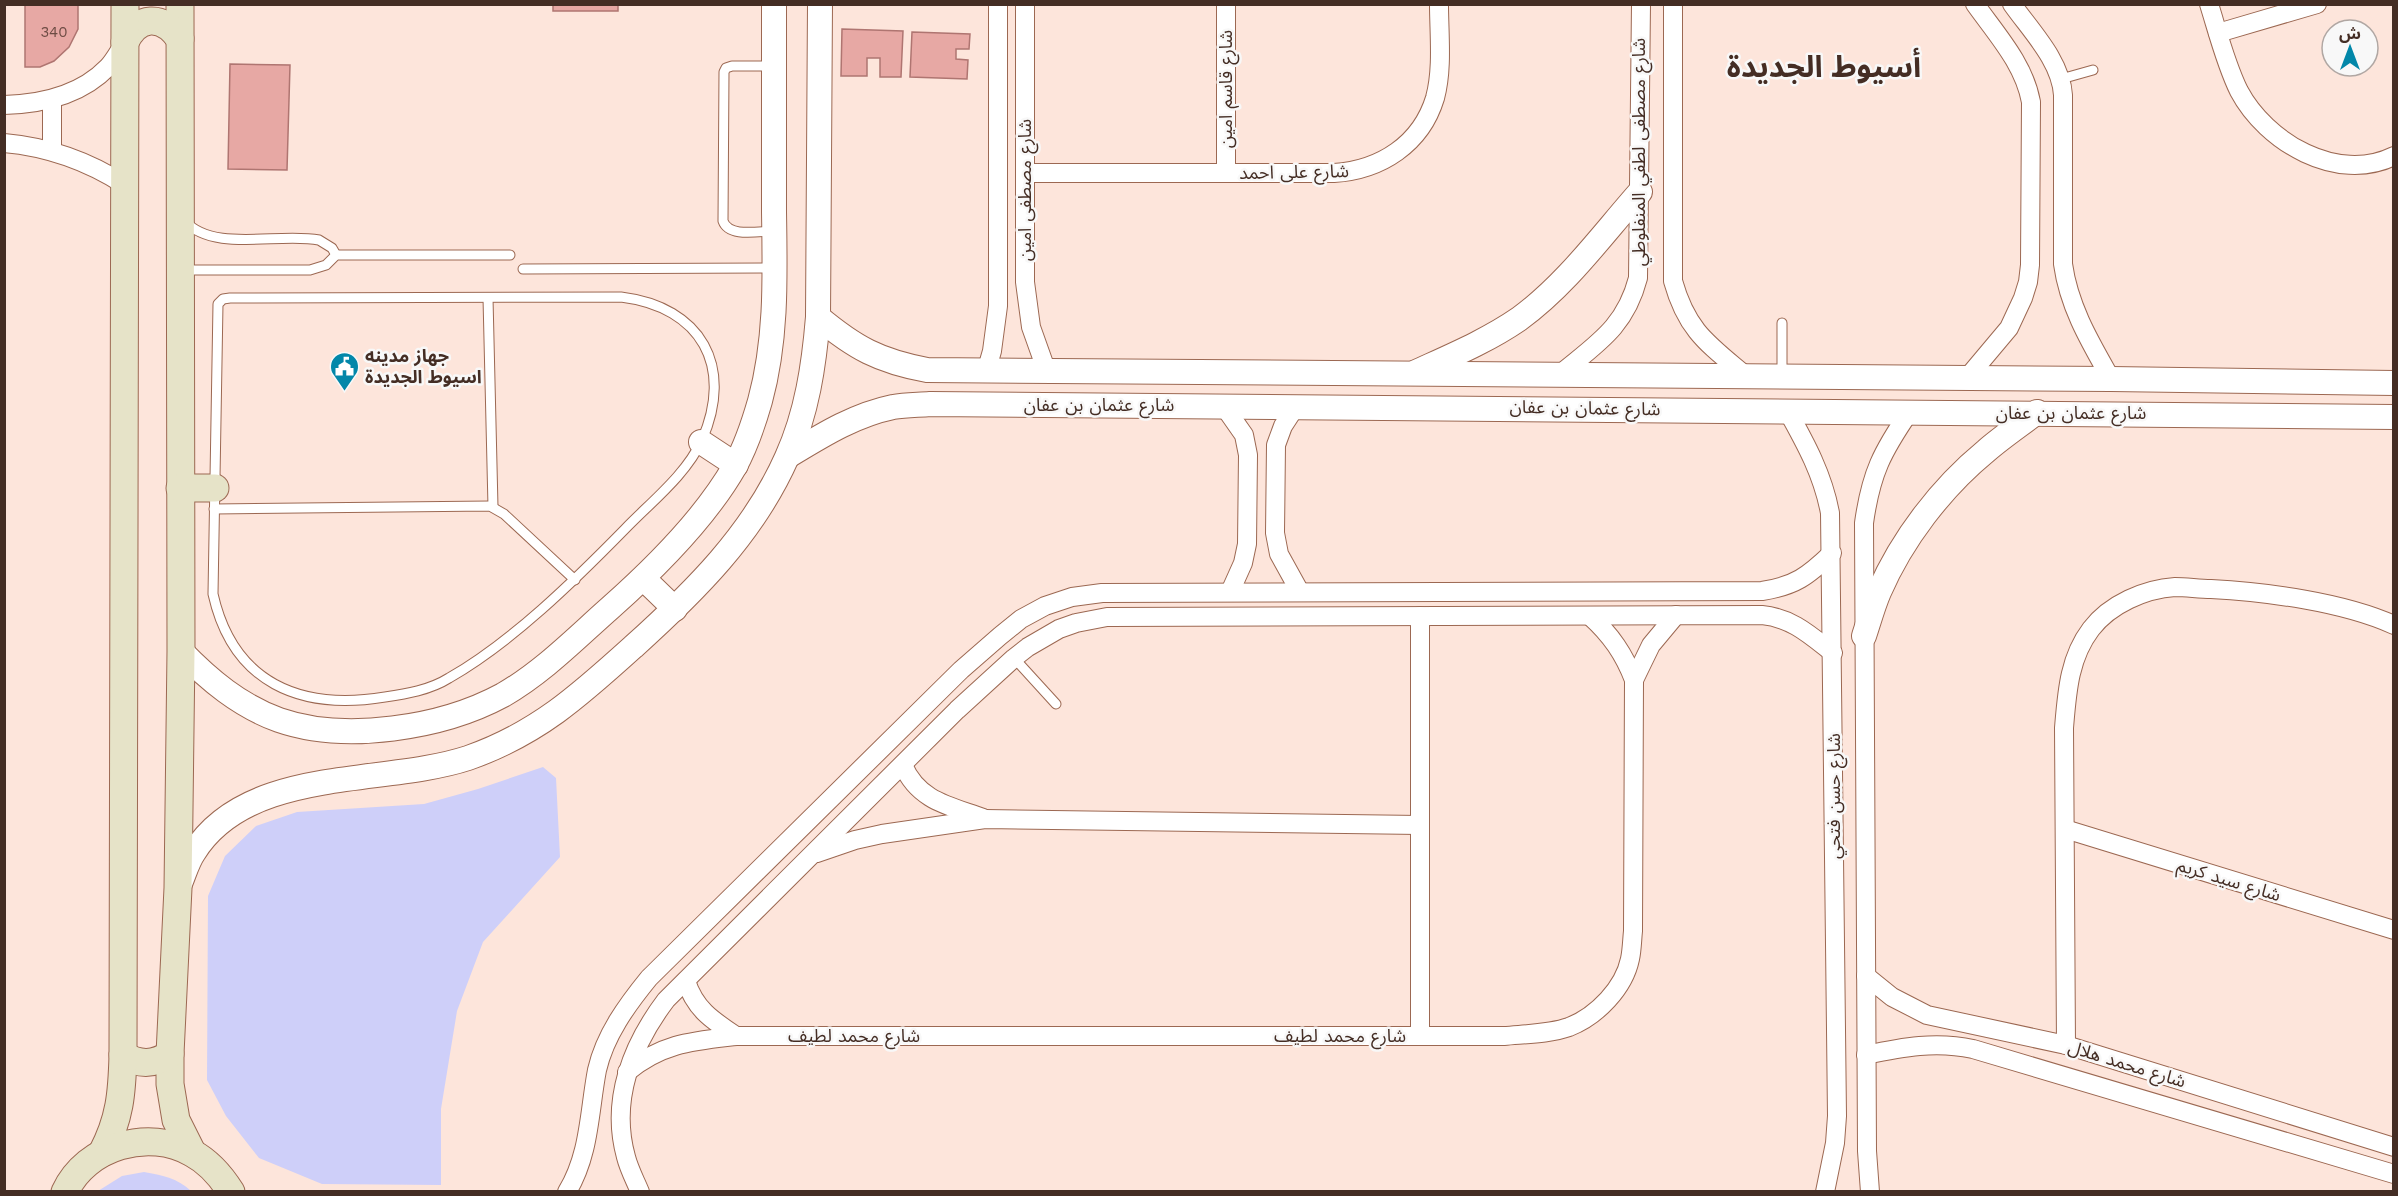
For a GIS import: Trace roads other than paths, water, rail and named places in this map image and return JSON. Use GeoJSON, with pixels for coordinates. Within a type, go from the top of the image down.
{"type":"FeatureCollection","features":[{"type":"Feature","properties":{"kind":"main road"},"geometry":{"type":"LineString","coordinates":[[102,1153],[117,1120],[121,1102],[123,1054],[125,4]]}},
{"type":"Feature","properties":{"kind":"main road"},"geometry":{"type":"LineString","coordinates":[[180,4],[178,888],[170,1084],[176,1120],[192,1152]]}},
{"type":"Feature","properties":{"kind":"main road"},"geometry":{"type":"LineString","coordinates":[[125,42],[130,32],[140,24],[151,21],[163,23],[173,29],[180,39]]}},
{"type":"Feature","properties":{"kind":"main road"},"geometry":{"type":"LineString","coordinates":[[180,488],[214,498]]}},
{"type":"Feature","properties":{"kind":"main road"},"geometry":{"type":"LineString","coordinates":[[123,1054],[130,1059],[147,1063],[163,1059],[170,1054]]}},
{"type":"Feature","properties":{"kind":"main road"},"geometry":{"type":"LineString","coordinates":[[63,1189],[83,1167],[102,1153],[123,1144],[147,1141],[170,1144],[192,1152],[214,1168],[232,1191]]}},
{"type":"Feature","properties":{"kind":"street"},"geometry":{"type":"LineString","coordinates":[[180,651],[201,673],[225,692],[279,720],[308,728],[341,730],[374,730],[406,726],[461,712],[502,694],[531,676],[644,579],[692,524],[736,465],[753,423],[768,369],[774,313],[774,4]]}},
{"type":"Feature","properties":{"kind":"street"},"geometry":{"type":"LineString","coordinates":[[178,888],[194,852],[215,828],[240,809],[279,793],[427,767],[465,758],[502,745],[537,727],[580,695],[675,609],[722,559],[744,530],[764,502],[788,456],[800,424],[809,388],[818,317],[820,4]]}},
{"type":"Feature","properties":{"kind":"street","name":"شارع مصطفى امين"},"geometry":{"type":"LineString","coordinates":[[986,372],[992,351],[998,306],[998,4]]}},
{"type":"Feature","properties":{"kind":"street","name":"شارع مصطفى امين"},"geometry":{"type":"LineString","coordinates":[[1025,4],[1025,282],[1027,305],[1037,349],[1047,372]]}},
{"type":"Feature","properties":{"kind":"street","name":"شارع قاسم امين"},"geometry":{"type":"LineString","coordinates":[[1226,4],[1226,173]]}},
{"type":"Feature","properties":{"kind":"street","name":"شارع على احمد"},"geometry":{"type":"LineString","coordinates":[[1025,173],[1349,172],[1372,166],[1392,156],[1410,141],[1426,120],[1435,97],[1439,71],[1439,4]]}},
{"type":"Feature","properties":{"kind":"street","name":"شارع مصطفى لطفي المنفلوطي"},"geometry":{"type":"LineString","coordinates":[[1559,375],[1612,330],[1624,315],[1633,297],[1638,278],[1641,4]]}},
{"type":"Feature","properties":{"kind":"street","name":"شارع مصطفى لطفي المنفلوطي"},"geometry":{"type":"LineString","coordinates":[[1673,4],[1673,281],[1688,320],[1700,337],[1746,376]]}},
{"type":"Feature","properties":{"kind":"street"},"geometry":{"type":"LineString","coordinates":[[1967,378],[2009,328],[2024,298],[2030,265],[2031,102],[2029,92],[2022,71],[1975,4]]}},
{"type":"Feature","properties":{"kind":"street"},"geometry":{"type":"LineString","coordinates":[[2012,4],[2054,64],[2061,79],[2065,281],[2083,330],[2111,379],[2111,413]]}},
{"type":"Feature","properties":{"kind":"street"},"geometry":{"type":"LineString","coordinates":[[2210,4],[2239,91],[2255,115],[2276,136],[2301,152],[2329,161],[2358,165],[2394,156]]}},
{"type":"Feature","properties":{"kind":"street"},"geometry":{"type":"LineString","coordinates":[[2218,33],[2317,4]]}},
{"type":"Feature","properties":{"kind":"street"},"geometry":{"type":"LineString","coordinates":[[4,105],[32,104],[52,100],[92,80],[109,66],[125,42]]}},
{"type":"Feature","properties":{"kind":"street"},"geometry":{"type":"LineString","coordinates":[[52,100],[52,151]]}},
{"type":"Feature","properties":{"kind":"street"},"geometry":{"type":"LineString","coordinates":[[4,143],[29,145],[90,164],[125,185]]}},
{"type":"Feature","properties":{"kind":"street"},"geometry":{"type":"LineString","coordinates":[[1411,374],[1495,334],[1540,302],[1561,282],[1640,192]]}},
{"type":"Feature","properties":{"kind":"street","name":"شارع عثمان بن عفان"},"geometry":{"type":"LineString","coordinates":[[818,317],[842,337],[868,353],[897,364],[927,370],[2394,383]]}},
{"type":"Feature","properties":{"kind":"street"},"geometry":{"type":"LineString","coordinates":[[1683,376],[1683,409]]}},
{"type":"Feature","properties":{"kind":"street","name":"شارع عثمان بن عفان"},"geometry":{"type":"LineString","coordinates":[[788,456],[856,418],[893,407],[930,404],[2037,412],[2394,417]]}},
{"type":"Feature","properties":{"kind":"street"},"geometry":{"type":"LineString","coordinates":[[1223,405],[1244,435],[1248,455],[1247,544],[1243,563],[1230,592]]}},
{"type":"Feature","properties":{"kind":"street"},"geometry":{"type":"LineString","coordinates":[[1296,406],[1283,426],[1276,445],[1275,533],[1279,554],[1300,592]]}},
{"type":"Feature","properties":{"kind":"street","name":"شارع حسن فتحي"},"geometry":{"type":"LineString","coordinates":[[1787,410],[1817,465],[1825,489],[1830,513],[1832,553],[1837,1116],[1835,1143],[1825,1191]]}},
{"type":"Feature","properties":{"kind":"street","name":"شارع حسن فتحي"},"geometry":{"type":"LineString","coordinates":[[1870,1191],[1867,1151],[1866,1055],[1864,523],[1875,470],[1887,445],[1910,411]]}},
{"type":"Feature","properties":{"kind":"street"},"geometry":{"type":"LineString","coordinates":[[1864,636],[1879,593],[1899,553],[1925,515],[1954,481],[1986,450],[2037,412]]}},
{"type":"Feature","properties":{"kind":"street"},"geometry":{"type":"LineString","coordinates":[[701,442],[736,465]]}},
{"type":"Feature","properties":{"kind":"street"},"geometry":{"type":"LineString","coordinates":[[567,1191],[576,1175],[586,1146],[598,1068],[609,1035],[627,1005],[649,978],[961,670],[1022,619],[1046,606],[1072,597],[1102,592],[1762,591],[1785,587],[1806,578],[1832,553]]}},
{"type":"Feature","properties":{"kind":"street"},"geometry":{"type":"LineString","coordinates":[[644,579],[675,609]]}},
{"type":"Feature","properties":{"kind":"street"},"geometry":{"type":"LineString","coordinates":[[2066,1045],[2064,728],[2068,682],[2076,653],[2092,627],[2114,607],[2142,594],[2174,587],[2242,591],[2355,611],[2394,625]]}},
{"type":"Feature","properties":{"kind":"street"},"geometry":{"type":"LineString","coordinates":[[1072,597],[1076,623]]}},
{"type":"Feature","properties":{"kind":"street"},"geometry":{"type":"LineString","coordinates":[[640,1191],[626,1159],[622,1142],[620,1119],[622,1095],[627,1072],[637,1046],[650,1022],[666,1000],[957,710],[1014,658],[1043,637],[1076,623],[1107,617],[1676,615],[1778,617],[1792,622],[1833,653]]}},
{"type":"Feature","properties":{"kind":"street","name":"شارع محمد لطيف"},"geometry":{"type":"LineString","coordinates":[[1634,680],[1651,645],[1676,615]]}},
{"type":"Feature","properties":{"kind":"street"},"geometry":{"type":"LineString","coordinates":[[1420,616],[1420,1035]]}},
{"type":"Feature","properties":{"kind":"street","name":"شارع محمد لطيف"},"geometry":{"type":"LineString","coordinates":[[627,1072],[656,1052],[673,1045],[736,1035],[1540,1034],[1570,1026],[1596,1011],[1617,989],[1629,961],[1633,931],[1634,680],[1617,644],[1590,616]]}},
{"type":"Feature","properties":{"kind":"street"},"geometry":{"type":"LineString","coordinates":[[903,765],[908,776],[923,794],[985,819]]}},
{"type":"Feature","properties":{"kind":"street"},"geometry":{"type":"LineString","coordinates":[[811,855],[874,835],[985,819],[1420,825]]}},
{"type":"Feature","properties":{"kind":"street","name":"شارع سيد كريم"},"geometry":{"type":"LineString","coordinates":[[2065,829],[2394,930]]}},
{"type":"Feature","properties":{"kind":"street","name":"شارع محمد هلال"},"geometry":{"type":"LineString","coordinates":[[1866,976],[1898,1001],[1928,1015],[2066,1045],[2394,1147]]}},
{"type":"Feature","properties":{"kind":"street"},"geometry":{"type":"LineString","coordinates":[[686,981],[694,1001],[701,1010],[709,1018],[736,1035]]}},
{"type":"Feature","properties":{"kind":"street","name":"شارع محمد هلال"},"geometry":{"type":"LineString","coordinates":[[1866,1055],[1921,1044],[1956,1045],[2394,1174]]}},
{"type":"Feature","properties":{"kind":"lane"},"geometry":{"type":"LineString","coordinates":[[774,66],[732,66],[726,68],[724,72],[723,220],[726,227],[734,231],[774,231]]}},
{"type":"Feature","properties":{"kind":"lane"},"geometry":{"type":"LineString","coordinates":[[2061,79],[2093,70]]}},
{"type":"Feature","properties":{"kind":"lane"},"geometry":{"type":"LineString","coordinates":[[180,213],[195,230],[214,238],[312,238],[325,243],[336,255]]}},
{"type":"Feature","properties":{"kind":"lane"},"geometry":{"type":"LineString","coordinates":[[180,270],[310,270],[326,265],[336,255],[510,255]]}},
{"type":"Feature","properties":{"kind":"lane"},"geometry":{"type":"LineString","coordinates":[[523,269],[774,268]]}},
{"type":"Feature","properties":{"kind":"lane"},"geometry":{"type":"LineString","coordinates":[[621,297],[645,300],[667,309],[693,330],[709,351],[715,379],[714,399],[701,442],[683,469],[575,580],[484,656],[447,680],[410,693],[377,699],[341,702],[311,699],[277,687],[256,670],[238,650],[218,616],[213,594],[216,312],[218,304],[223,299],[621,297]]}},
{"type":"Feature","properties":{"kind":"lane"},"geometry":{"type":"LineString","coordinates":[[488,298],[493,507]]}},
{"type":"Feature","properties":{"kind":"lane"},"geometry":{"type":"LineString","coordinates":[[1782,323],[1782,377]]}},
{"type":"Feature","properties":{"kind":"lane"},"geometry":{"type":"LineString","coordinates":[[214,498],[474,504],[493,507],[504,514],[575,580]]}},
{"type":"Feature","properties":{"kind":"lane"},"geometry":{"type":"LineString","coordinates":[[1014,658],[1056,704]]}},
{"type":"Feature","properties":{"kind":"place","name":"جهاز مدينه اسيوط الجديدة"},"geometry":{"type":"Point","coordinates":[344,392]}},
{"type":"Feature","properties":{"kind":"district","name":"أسيوط الجديدة"},"geometry":{"type":"Point","coordinates":[1824,67]}}]}
